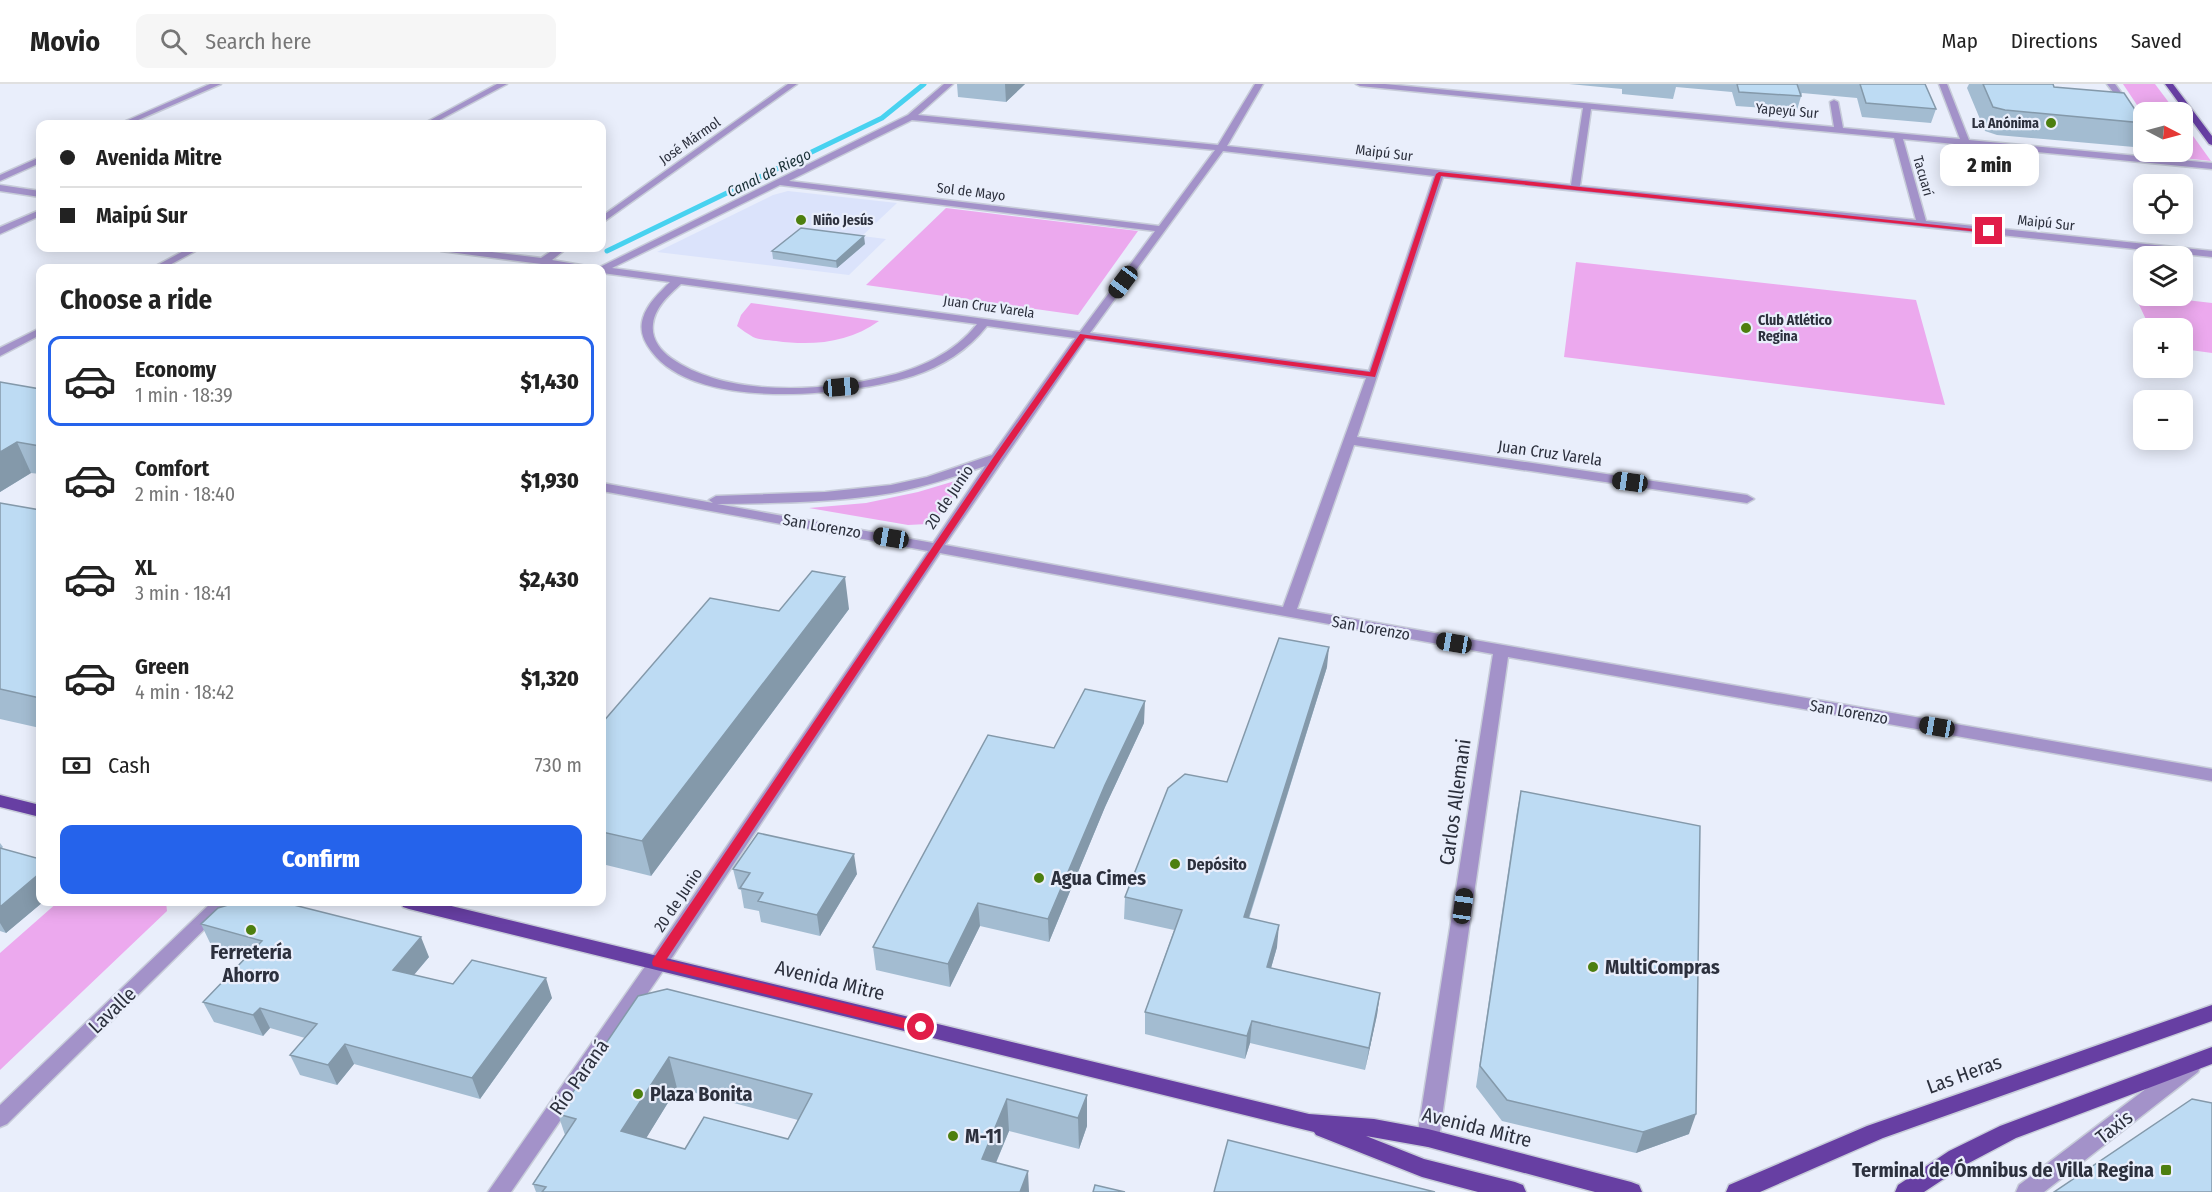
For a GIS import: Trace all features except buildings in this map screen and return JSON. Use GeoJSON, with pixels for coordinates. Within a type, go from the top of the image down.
{"type":"FeatureCollection","features":[{"type":"Feature","properties":{"kind":"main road"},"geometry":{"type":"LineString","coordinates":[[2169,84],[2212,142]]}},
{"type":"Feature","properties":{"kind":"main road"},"geometry":{"type":"LineString","coordinates":[[0,801],[36,810]]}},
{"type":"Feature","properties":{"kind":"main road","name":"Avenida Mitre"},"geometry":{"type":"LineString","coordinates":[[425,906],[1309,1123],[1422,1168],[1515,1192]]}},
{"type":"Feature","properties":{"kind":"main road","name":"Las Heras"},"geometry":{"type":"LineString","coordinates":[[1737,1192],[1875,1132],[2212,1013]]}},
{"type":"Feature","properties":{"kind":"main road"},"geometry":{"type":"LineString","coordinates":[[1906,1192],[1957,1158],[1991,1140],[2036,1120],[2206,1057]]}},
{"type":"Feature","properties":{"kind":"main road","name":"Avenida Mitre"},"geometry":{"type":"LineString","coordinates":[[1309,1123],[1374,1128],[1428,1138],[1631,1192]]}},
{"type":"Feature","properties":{"kind":"street"},"geometry":{"type":"LineString","coordinates":[[132,120],[218,84]]}},
{"type":"Feature","properties":{"kind":"street"},"geometry":{"type":"LineString","coordinates":[[435,120],[503,84]]}},
{"type":"Feature","properties":{"kind":"street","name":"José Mármol"},"geometry":{"type":"LineString","coordinates":[[606,217],[793,84]]}},
{"type":"Feature","properties":{"kind":"street"},"geometry":{"type":"LineString","coordinates":[[606,267],[911,117],[949,84]]}},
{"type":"Feature","properties":{"kind":"street","name":"Yapeyú Sur"},"geometry":{"type":"LineString","coordinates":[[1360,84],[2133,158]]}},
{"type":"Feature","properties":{"kind":"street"},"geometry":{"type":"LineString","coordinates":[[1943,84],[1965,141]]}},
{"type":"Feature","properties":{"kind":"street"},"geometry":{"type":"LineString","coordinates":[[2111,84],[2133,115]]}},
{"type":"Feature","properties":{"kind":"street","name":"20 de Junio"},"geometry":{"type":"LineString","coordinates":[[658,963],[997,458],[1083,335],[1221,148],[1261,85]]}},
{"type":"Feature","properties":{"kind":"street"},"geometry":{"type":"LineString","coordinates":[[1834,102],[1839,129]]}},
{"type":"Feature","properties":{"kind":"street"},"geometry":{"type":"LineString","coordinates":[[1575,188],[1587,107]]}},
{"type":"Feature","properties":{"kind":"street","name":"Maipú Sur"},"geometry":{"type":"LineString","coordinates":[[911,117],[2212,254]]}},
{"type":"Feature","properties":{"kind":"street","name":"Tacuarí"},"geometry":{"type":"LineString","coordinates":[[1898,135],[1922,224]]}},
{"type":"Feature","properties":{"kind":"street"},"geometry":{"type":"LineString","coordinates":[[0,178],[36,162]]}},
{"type":"Feature","properties":{"kind":"street","name":"Yapeyú Sur"},"geometry":{"type":"LineString","coordinates":[[2174,162],[2212,166]]}},
{"type":"Feature","properties":{"kind":"street"},"geometry":{"type":"LineString","coordinates":[[1288,613],[1373,375],[1439,174]]}},
{"type":"Feature","properties":{"kind":"street","name":"Sol de Mayo"},"geometry":{"type":"LineString","coordinates":[[776,182],[1163,229]]}},
{"type":"Feature","properties":{"kind":"street"},"geometry":{"type":"LineString","coordinates":[[0,188],[36,193]]}},
{"type":"Feature","properties":{"kind":"street"},"geometry":{"type":"LineString","coordinates":[[0,231],[36,215]]}},
{"type":"Feature","properties":{"kind":"street"},"geometry":{"type":"LineString","coordinates":[[165,264],[188,252]]}},
{"type":"Feature","properties":{"kind":"street"},"geometry":{"type":"LineString","coordinates":[[470,252],[559,264]]}},
{"type":"Feature","properties":{"kind":"street"},"geometry":{"type":"LineString","coordinates":[[542,262],[556,252]]}},
{"type":"Feature","properties":{"kind":"street","name":"Juan Cruz Varela"},"geometry":{"type":"LineString","coordinates":[[606,270],[1373,375]]}},
{"type":"Feature","properties":{"kind":"street"},"geometry":{"type":"LineString","coordinates":[[679,280],[652,311],[647,324],[650,343],[663,358],[683,374],[712,383],[759,390],[806,390],[859,386],[910,373],[953,353],[977,333],[984,322]]}},
{"type":"Feature","properties":{"kind":"street"},"geometry":{"type":"LineString","coordinates":[[0,353],[36,334]]}},
{"type":"Feature","properties":{"kind":"street","name":"Juan Cruz Varela"},"geometry":{"type":"LineString","coordinates":[[1349,440],[1747,500]]}},
{"type":"Feature","properties":{"kind":"street"},"geometry":{"type":"LineString","coordinates":[[680,501],[825,496],[891,489],[930,480],[997,458]]}},
{"type":"Feature","properties":{"kind":"street","name":"San Lorenzo"},"geometry":{"type":"LineString","coordinates":[[606,488],[1288,613],[2212,775]]}},
{"type":"Feature","properties":{"kind":"street","name":"Carlos Allemani"},"geometry":{"type":"LineString","coordinates":[[1428,1138],[1501,651]]}},
{"type":"Feature","properties":{"kind":"street","name":"Lavalle"},"geometry":{"type":"LineString","coordinates":[[0,1118],[220,906]]}},
{"type":"Feature","properties":{"kind":"street","name":"Río Paraná"},"geometry":{"type":"LineString","coordinates":[[500,1192],[658,963]]}},
{"type":"Feature","properties":{"kind":"street","name":"Taxis"},"geometry":{"type":"LineString","coordinates":[[2027,1192],[2206,1057]]}},
{"type":"Feature","properties":{"kind":"shaded area"},"geometry":{"type":"Polygon","coordinates":[[[2123,84],[2155,84],[2168,102],[2135,102],[2123,84]]]}},
{"type":"Feature","properties":{"kind":"shaded area"},"geometry":{"type":"Polygon","coordinates":[[[2193,136],[2211,161],[2193,159],[2193,136]]]}},
{"type":"Feature","properties":{"kind":"shaded area","name":"Niño Jesús"},"geometry":{"type":"Polygon","coordinates":[[[788,191],[897,203],[862,236],[886,239],[849,275],[657,252],[773,195],[788,191]]]}},
{"type":"Feature","properties":{"kind":"shaded area"},"geometry":{"type":"Polygon","coordinates":[[[946,208],[1138,231],[1078,315],[866,285],[946,208]]]}},
{"type":"Feature","properties":{"kind":"shaded area","name":"Club Atlético Regina"},"geometry":{"type":"Polygon","coordinates":[[[1576,262],[1916,300],[1945,405],[1564,357],[1576,262]]]}},
{"type":"Feature","properties":{"kind":"shaded area"},"geometry":{"type":"Polygon","coordinates":[[[2193,301],[2212,303],[2212,353],[2193,350],[2193,318],[2145,318],[2140,306],[2193,306],[2193,301]]]}},
{"type":"Feature","properties":{"kind":"shaded area"},"geometry":{"type":"Polygon","coordinates":[[[751,303],[879,321],[855,334],[830,341],[803,343],[761,339],[753,337],[737,326],[741,315],[751,303]]]}},
{"type":"Feature","properties":{"kind":"shaded area"},"geometry":{"type":"Polygon","coordinates":[[[965,478],[939,516],[927,524],[908,525],[809,508],[866,503],[918,492],[965,478]]]}},
{"type":"Feature","properties":{"kind":"shaded area"},"geometry":{"type":"Polygon","coordinates":[[[53,906],[166,906],[167,911],[0,1070],[0,953],[53,906]]]}},
{"type":"Feature","properties":{"kind":"waterway","name":"Canal de Riego"},"geometry":{"type":"LineString","coordinates":[[607,251],[882,118],[924,84]]}},
{"type":"Feature","properties":{"kind":"place","name":"La Anónima"},"geometry":{"type":"Point","coordinates":[2051,123]}},
{"type":"Feature","properties":{"kind":"place","name":"Niño Jesús"},"geometry":{"type":"Point","coordinates":[801,220]}},
{"type":"Feature","properties":{"kind":"place","name":"Club Atlético Regina"},"geometry":{"type":"Point","coordinates":[1746,328]}},
{"type":"Feature","properties":{"kind":"place","name":"Depósito"},"geometry":{"type":"Point","coordinates":[1175,864]}},
{"type":"Feature","properties":{"kind":"place","name":"Agua Cimes"},"geometry":{"type":"Point","coordinates":[1039,878]}},
{"type":"Feature","properties":{"kind":"place","name":"Ferretería Ahorro"},"geometry":{"type":"Point","coordinates":[251,930]}},
{"type":"Feature","properties":{"kind":"place","name":"MultiCompras"},"geometry":{"type":"Point","coordinates":[1593,967]}},
{"type":"Feature","properties":{"kind":"place","name":"Plaza Bonita"},"geometry":{"type":"Point","coordinates":[638,1094]}},
{"type":"Feature","properties":{"kind":"place","name":"M-11"},"geometry":{"type":"Point","coordinates":[953,1136]}},
{"type":"Feature","properties":{"kind":"place","name":"Terminal de Ómnibus de Villa Regina"},"geometry":{"type":"Point","coordinates":[2166,1170]}},
{"type":"Feature","properties":{"kind":"route"},"geometry":{"type":"LineString","coordinates":[[921,1027],[658,963],[997,458],[1083,335],[1373,375],[1439,174],[1989,231]]}}]}
